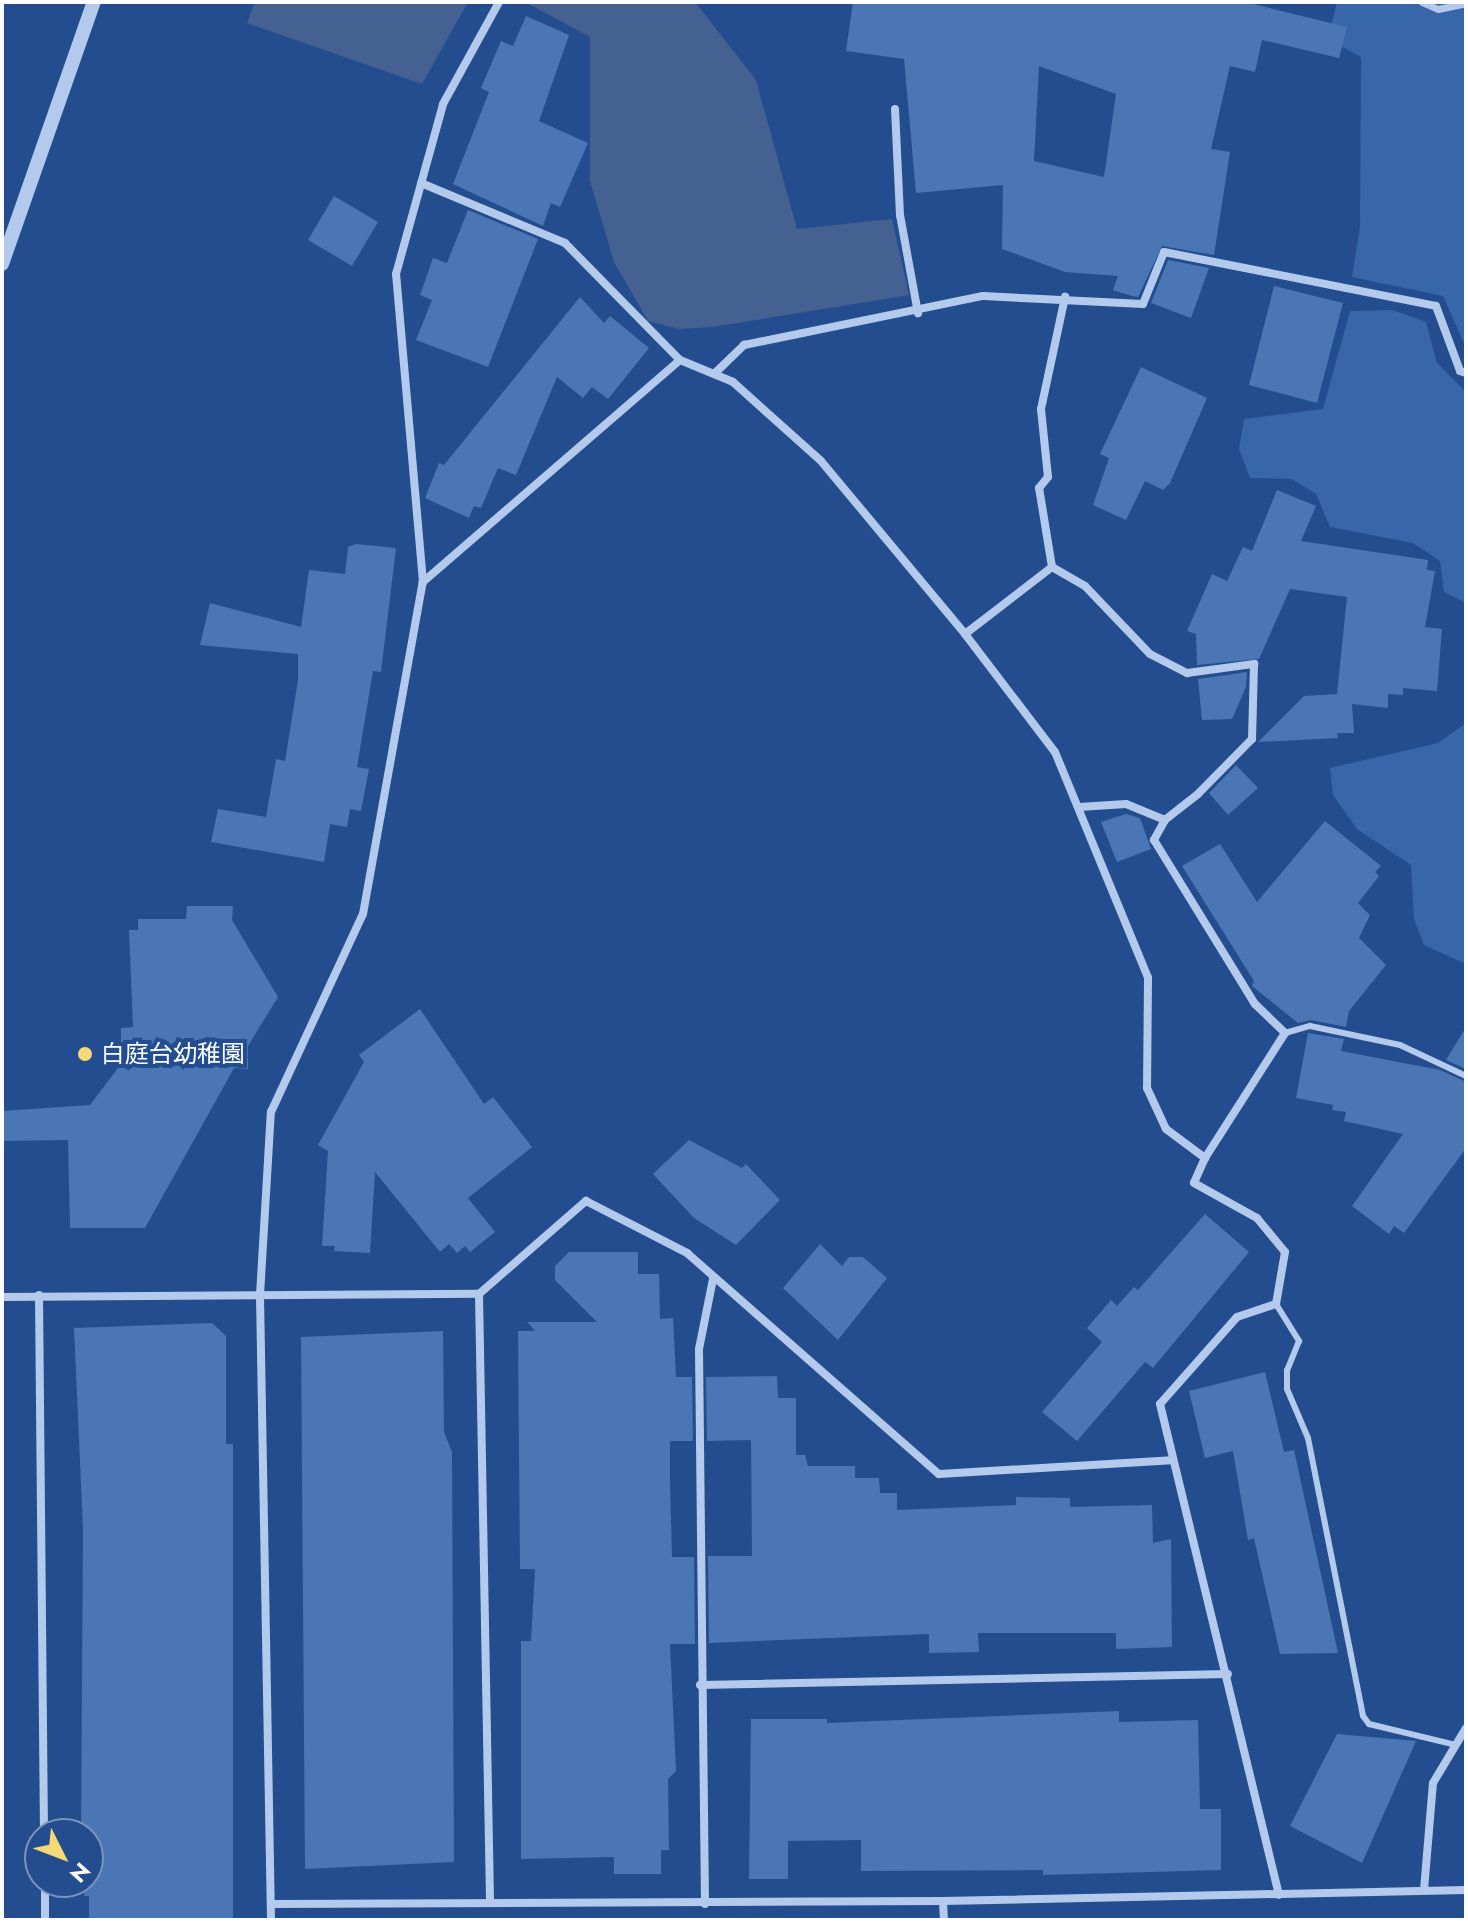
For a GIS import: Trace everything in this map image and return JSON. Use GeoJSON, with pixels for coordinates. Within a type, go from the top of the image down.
{"type":"FeatureCollection","features":[{"type":"Feature","properties":{"kind":"street"},"geometry":{"type":"LineString","coordinates":[[2,264],[94,2]]}},
{"type":"Feature","properties":{"kind":"street"},"geometry":{"type":"LineString","coordinates":[[271,1920],[260,1295],[271,1112],[363,914],[423,582],[396,274],[443,104],[499,2]]}},
{"type":"Feature","properties":{"kind":"street"},"geometry":{"type":"LineString","coordinates":[[1422,2],[1438,9],[1466,3]]}},
{"type":"Feature","properties":{"kind":"street"},"geometry":{"type":"LineString","coordinates":[[895,109],[900,215],[918,313]]}},
{"type":"Feature","properties":{"kind":"street"},"geometry":{"type":"LineString","coordinates":[[421,183],[565,243],[680,360],[733,382],[821,461],[965,634],[1055,752],[1148,978],[1147,1088],[1166,1129],[1205,1158]]}},
{"type":"Feature","properties":{"kind":"street"},"geometry":{"type":"LineString","coordinates":[[714,374],[744,345],[918,313],[983,296],[1065,297],[1143,304],[1164,252],[1436,306],[1460,371],[1466,373]]}},
{"type":"Feature","properties":{"kind":"street"},"geometry":{"type":"LineString","coordinates":[[1052,567],[1039,488],[1048,477],[1041,409],[1065,297]]}},
{"type":"Feature","properties":{"kind":"street"},"geometry":{"type":"LineString","coordinates":[[423,582],[680,360]]}},
{"type":"Feature","properties":{"kind":"street"},"geometry":{"type":"LineString","coordinates":[[965,634],[1052,567]]}},
{"type":"Feature","properties":{"kind":"street"},"geometry":{"type":"LineString","coordinates":[[1052,567],[1085,586],[1150,654],[1187,673],[1254,664],[1252,739],[1165,820],[1154,840],[1255,1004],[1285,1033],[1241,1109],[1205,1158],[1194,1183],[1257,1218],[1285,1252],[1276,1304],[1237,1317],[1160,1404],[1228,1674],[1279,1895]]}},
{"type":"Feature","properties":{"kind":"street"},"geometry":{"type":"LineString","coordinates":[[1079,807],[1126,804],[1165,820]]}},
{"type":"Feature","properties":{"kind":"street"},"geometry":{"type":"LineString","coordinates":[[2,1297],[479,1294],[586,1201],[687,1253],[713,1279],[939,1474],[1172,1460]]}},
{"type":"Feature","properties":{"kind":"street"},"geometry":{"type":"LineString","coordinates":[[705,1904],[700,1685],[699,1349],[713,1279]]}},
{"type":"Feature","properties":{"kind":"street"},"geometry":{"type":"LineString","coordinates":[[479,1294],[490,1902]]}},
{"type":"Feature","properties":{"kind":"street"},"geometry":{"type":"LineString","coordinates":[[39,1295],[44,1818]]}},
{"type":"Feature","properties":{"kind":"street"},"geometry":{"type":"LineString","coordinates":[[700,1685],[1228,1674]]}},
{"type":"Feature","properties":{"kind":"street"},"geometry":{"type":"LineString","coordinates":[[1424,1890],[1433,1783],[1466,1728]]}},
{"type":"Feature","properties":{"kind":"street"},"geometry":{"type":"LineString","coordinates":[[272,1904],[705,1904],[1466,1890]]}},
{"type":"Feature","properties":{"kind":"street"},"geometry":{"type":"LineString","coordinates":[[45,1898],[45,1920]]}},
{"type":"Feature","properties":{"kind":"street"},"geometry":{"type":"LineString","coordinates":[[943,1901],[944,1920]]}},
{"type":"Feature","properties":{"kind":"lane"},"geometry":{"type":"LineString","coordinates":[[1285,1033],[1310,1026],[1400,1045],[1466,1076]]}},
{"type":"Feature","properties":{"kind":"lane"},"geometry":{"type":"LineString","coordinates":[[1276,1304],[1299,1341],[1287,1370],[1287,1389],[1308,1438],[1363,1716],[1369,1724],[1456,1745]]}},
{"type":"Feature","properties":{"kind":"shaded area"},"geometry":{"type":"Polygon","coordinates":[[[255,2],[468,2],[422,84],[247,23],[255,2]]]}},
{"type":"Feature","properties":{"kind":"shaded area"},"geometry":{"type":"Polygon","coordinates":[[[695,2],[756,80],[797,229],[892,219],[909,295],[713,327],[679,329],[648,321],[614,262],[590,181],[590,37],[527,3],[695,2]]]}},
{"type":"Feature","properties":{"kind":"shaded area"},"geometry":{"type":"Polygon","coordinates":[[[1337,2],[1466,2],[1466,348],[1443,296],[1352,277],[1360,227],[1361,57],[1328,39],[1337,2]]]}},
{"type":"Feature","properties":{"kind":"shaded area"},"geometry":{"type":"Polygon","coordinates":[[[1392,310],[1426,322],[1437,363],[1466,392],[1466,603],[1444,592],[1440,561],[1413,543],[1330,527],[1316,494],[1292,479],[1250,478],[1239,449],[1244,419],[1323,409],[1350,311],[1392,310]]]}},
{"type":"Feature","properties":{"kind":"shaded area"},"geometry":{"type":"Polygon","coordinates":[[[1466,723],[1466,964],[1424,945],[1414,919],[1411,865],[1357,829],[1333,795],[1330,768],[1438,743],[1466,723]]]}},
{"type":"Feature","properties":{"kind":"building"},"geometry":{"type":"Polygon","coordinates":[[[853,2],[1245,2],[1347,27],[1339,58],[1262,40],[1255,72],[1230,66],[1211,149],[1230,152],[1214,255],[1162,246],[1138,297],[1113,290],[1118,276],[1065,272],[1002,249],[1003,185],[916,193],[904,59],[846,51],[853,2]],[[1039,66],[1034,161],[1104,177],[1116,94],[1039,66]]]}},
{"type":"Feature","properties":{"kind":"building"},"geometry":{"type":"Polygon","coordinates":[[[526,16],[569,35],[539,121],[588,143],[560,207],[551,203],[543,226],[453,184],[489,92],[481,88],[501,41],[513,46],[526,16]]]}},
{"type":"Feature","properties":{"kind":"building"},"geometry":{"type":"Polygon","coordinates":[[[334,196],[378,222],[352,266],[308,240],[334,196]]]}},
{"type":"Feature","properties":{"kind":"building"},"geometry":{"type":"Polygon","coordinates":[[[468,210],[538,239],[488,367],[416,340],[432,300],[420,295],[433,258],[447,263],[468,210]]]}},
{"type":"Feature","properties":{"kind":"building"},"geometry":{"type":"Polygon","coordinates":[[[1168,260],[1209,268],[1191,318],[1151,303],[1168,260]]]}},
{"type":"Feature","properties":{"kind":"building"},"geometry":{"type":"Polygon","coordinates":[[[1274,286],[1343,303],[1317,403],[1249,385],[1274,286]]]}},
{"type":"Feature","properties":{"kind":"building"},"geometry":{"type":"Polygon","coordinates":[[[580,297],[604,323],[610,316],[649,348],[608,399],[592,387],[583,398],[557,377],[516,475],[498,468],[481,508],[474,506],[469,518],[425,498],[439,463],[444,465],[580,297]]]}},
{"type":"Feature","properties":{"kind":"building"},"geometry":{"type":"Polygon","coordinates":[[[1141,367],[1207,398],[1170,483],[1163,490],[1145,481],[1126,520],[1093,505],[1109,458],[1100,454],[1141,367]]]}},
{"type":"Feature","properties":{"kind":"building"},"geometry":{"type":"Polygon","coordinates":[[[1277,490],[1316,506],[1301,541],[1428,560],[1427,570],[1435,571],[1425,627],[1442,629],[1437,691],[1403,688],[1403,695],[1388,694],[1388,708],[1352,704],[1354,733],[1337,733],[1338,738],[1258,742],[1304,696],[1337,694],[1347,597],[1290,589],[1259,659],[1197,665],[1196,634],[1187,631],[1212,574],[1227,581],[1243,547],[1252,551],[1277,490]]]}},
{"type":"Feature","properties":{"kind":"building"},"geometry":{"type":"Polygon","coordinates":[[[356,544],[396,548],[381,672],[373,671],[357,767],[369,769],[361,811],[350,809],[347,827],[330,824],[324,862],[211,842],[218,809],[266,817],[276,759],[285,761],[298,680],[298,654],[200,645],[210,603],[301,627],[309,570],[345,574],[348,547],[356,544]]]}},
{"type":"Feature","properties":{"kind":"building"},"geometry":{"type":"Polygon","coordinates":[[[1247,672],[1246,687],[1232,719],[1202,720],[1198,679],[1247,672]]]}},
{"type":"Feature","properties":{"kind":"building"},"geometry":{"type":"Polygon","coordinates":[[[1236,765],[1258,788],[1228,815],[1209,793],[1236,765]]]}},
{"type":"Feature","properties":{"kind":"building"},"geometry":{"type":"Polygon","coordinates":[[[1126,814],[1140,818],[1151,849],[1117,862],[1101,822],[1126,814]]]}},
{"type":"Feature","properties":{"kind":"building"},"geometry":{"type":"Polygon","coordinates":[[[1325,821],[1381,866],[1375,872],[1379,876],[1358,903],[1370,915],[1359,938],[1386,965],[1349,1011],[1346,1027],[1311,1020],[1298,1023],[1252,986],[1254,981],[1182,866],[1220,844],[1257,902],[1325,821]]]}},
{"type":"Feature","properties":{"kind":"building"},"geometry":{"type":"Polygon","coordinates":[[[187,906],[233,906],[232,920],[278,997],[248,1046],[248,1069],[234,1068],[145,1228],[70,1228],[68,1140],[2,1141],[2,1111],[90,1105],[121,1064],[121,1028],[133,1027],[129,930],[138,930],[138,919],[186,919],[187,906]]]}},
{"type":"Feature","properties":{"kind":"building"},"geometry":{"type":"Polygon","coordinates":[[[420,1009],[484,1104],[493,1097],[532,1147],[468,1198],[495,1232],[470,1252],[465,1246],[457,1253],[449,1244],[440,1252],[375,1172],[370,1253],[334,1251],[335,1246],[322,1246],[328,1151],[318,1145],[364,1062],[359,1055],[420,1009]]]}},
{"type":"Feature","properties":{"kind":"building"},"geometry":{"type":"Polygon","coordinates":[[[1466,1027],[1466,1069],[1446,1060],[1466,1027]]]}},
{"type":"Feature","properties":{"kind":"building"},"geometry":{"type":"Polygon","coordinates":[[[1308,1033],[1344,1039],[1341,1051],[1440,1070],[1466,1082],[1466,1148],[1404,1233],[1394,1226],[1389,1234],[1352,1206],[1403,1134],[1344,1121],[1346,1112],[1332,1110],[1333,1105],[1296,1098],[1308,1033]]]}},
{"type":"Feature","properties":{"kind":"building"},"geometry":{"type":"Polygon","coordinates":[[[689,1140],[742,1168],[746,1164],[780,1200],[736,1245],[694,1218],[653,1174],[689,1140]]]}},
{"type":"Feature","properties":{"kind":"building"},"geometry":{"type":"Polygon","coordinates":[[[1205,1214],[1249,1252],[1153,1368],[1145,1362],[1077,1441],[1042,1412],[1102,1342],[1087,1328],[1111,1300],[1117,1306],[1134,1287],[1138,1290],[1205,1214]]]}},
{"type":"Feature","properties":{"kind":"building"},"geometry":{"type":"Polygon","coordinates":[[[820,1244],[842,1266],[849,1257],[863,1257],[887,1278],[838,1340],[783,1288],[820,1244]]]}},
{"type":"Feature","properties":{"kind":"building"},"geometry":{"type":"Polygon","coordinates":[[[569,1252],[638,1252],[638,1274],[659,1274],[660,1319],[673,1318],[676,1377],[692,1377],[693,1441],[670,1441],[670,1483],[672,1557],[694,1557],[695,1644],[670,1644],[676,1771],[668,1779],[669,1850],[661,1850],[661,1874],[614,1874],[614,1857],[521,1859],[521,1641],[531,1641],[535,1569],[520,1569],[518,1331],[535,1331],[527,1322],[597,1322],[555,1280],[555,1266],[569,1252]]]}},
{"type":"Feature","properties":{"kind":"building"},"geometry":{"type":"Polygon","coordinates":[[[212,1323],[226,1336],[226,1444],[233,1444],[233,1920],[89,1920],[89,1898],[104,1898],[104,1818],[81,1818],[83,1529],[74,1328],[212,1323]]]}},
{"type":"Feature","properties":{"kind":"building"},"geometry":{"type":"Polygon","coordinates":[[[443,1331],[444,1432],[452,1452],[454,1862],[305,1869],[301,1337],[443,1331]]]}},
{"type":"Feature","properties":{"kind":"building"},"geometry":{"type":"Polygon","coordinates":[[[1265,1372],[1284,1452],[1294,1450],[1338,1653],[1280,1654],[1254,1538],[1248,1540],[1233,1451],[1205,1458],[1189,1391],[1265,1372]]]}},
{"type":"Feature","properties":{"kind":"building"},"geometry":{"type":"Polygon","coordinates":[[[777,1376],[778,1398],[796,1398],[796,1455],[805,1455],[808,1466],[855,1466],[855,1478],[879,1478],[880,1493],[897,1493],[897,1510],[1016,1505],[1016,1497],[1070,1498],[1070,1507],[1152,1505],[1153,1543],[1171,1539],[1172,1647],[1116,1649],[1116,1633],[978,1633],[979,1652],[929,1653],[929,1634],[709,1643],[708,1556],[752,1556],[751,1440],[707,1441],[706,1377],[777,1376]]]}},
{"type":"Feature","properties":{"kind":"building"},"geometry":{"type":"Polygon","coordinates":[[[1119,1711],[1119,1722],[1198,1720],[1200,1809],[1221,1809],[1221,1870],[1043,1875],[1043,1870],[861,1871],[861,1840],[788,1841],[788,1879],[749,1879],[751,1719],[827,1719],[827,1723],[1119,1711]]]}},
{"type":"Feature","properties":{"kind":"building"},"geometry":{"type":"Polygon","coordinates":[[[1337,1734],[1416,1741],[1362,1863],[1290,1826],[1337,1734]]]}},
{"type":"Feature","properties":{"kind":"place","name":"白庭台幼稚園"},"geometry":{"type":"Point","coordinates":[85,1054]}}]}
